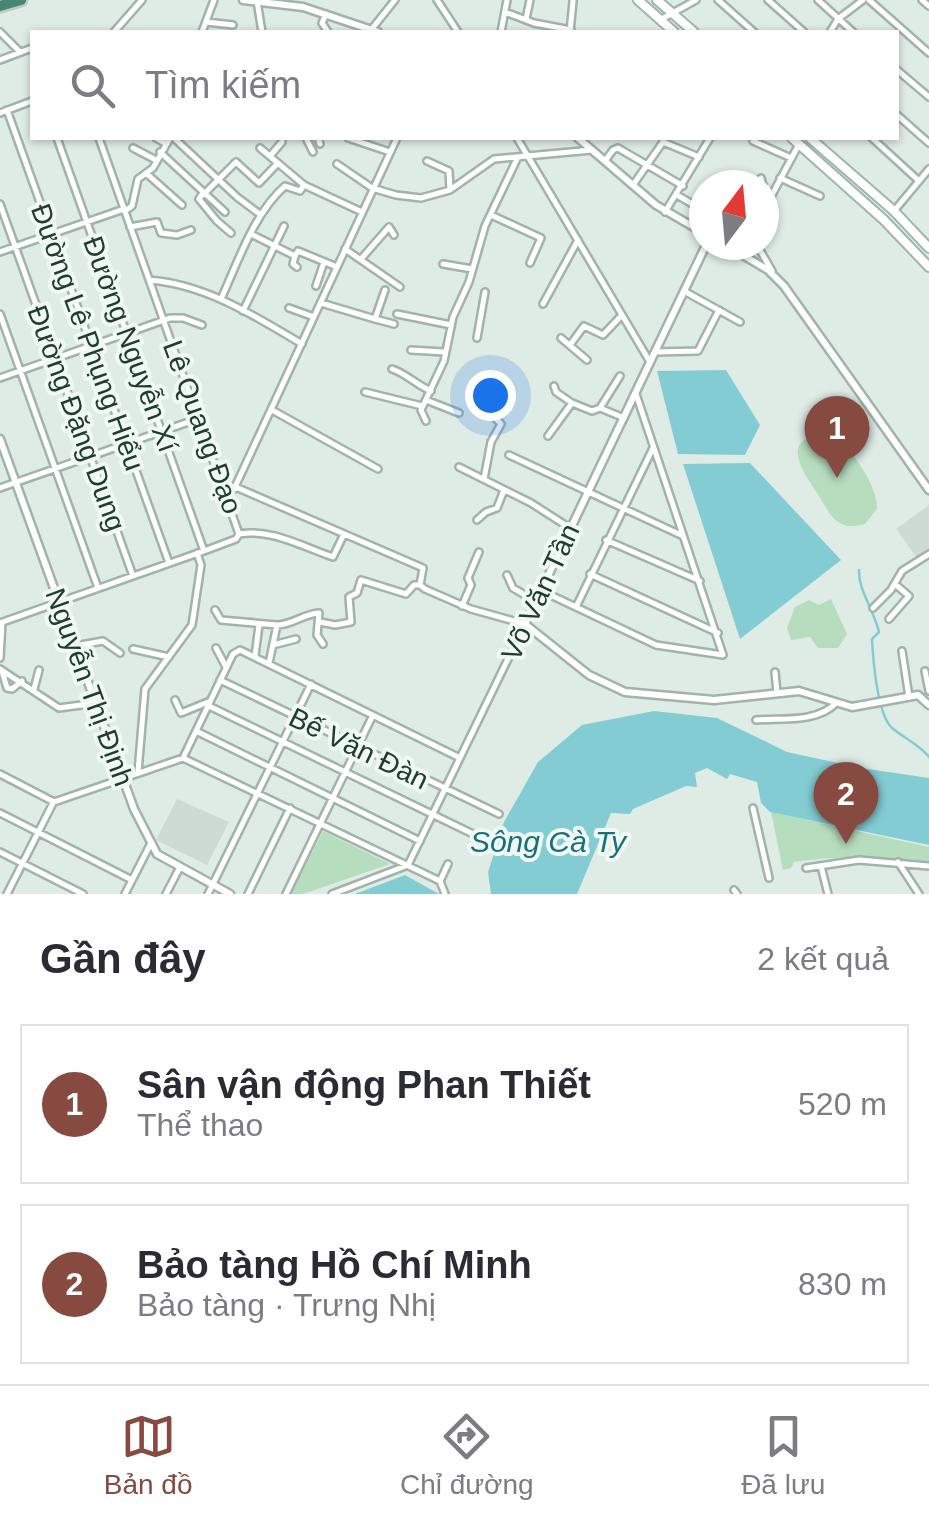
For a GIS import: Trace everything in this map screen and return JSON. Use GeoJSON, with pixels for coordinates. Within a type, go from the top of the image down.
{"type":"FeatureCollection","features":[{"type":"Feature","properties":{"kind":"highway"},"geometry":{"type":"LineString","coordinates":[[0,6],[21,0]]}},
{"type":"Feature","properties":{"kind":"main road"},"geometry":{"type":"LineString","coordinates":[[638,0],[672,30]]}},
{"type":"Feature","properties":{"kind":"main road"},"geometry":{"type":"LineString","coordinates":[[657,0],[692,30]]}},
{"type":"Feature","properties":{"kind":"main road"},"geometry":{"type":"LineString","coordinates":[[796,140],[929,267]]}},
{"type":"Feature","properties":{"kind":"main road"},"geometry":{"type":"LineString","coordinates":[[812,140],[929,248]]}},
{"type":"Feature","properties":{"kind":"main road"},"geometry":{"type":"LineString","coordinates":[[884,220],[894,212]]}},
{"type":"Feature","properties":{"kind":"street"},"geometry":{"type":"LineString","coordinates":[[116,30],[142,0]]}},
{"type":"Feature","properties":{"kind":"street"},"geometry":{"type":"LineString","coordinates":[[203,30],[214,0]]}},
{"type":"Feature","properties":{"kind":"street"},"geometry":{"type":"LineString","coordinates":[[243,0],[326,14],[372,30]]}},
{"type":"Feature","properties":{"kind":"street"},"geometry":{"type":"LineString","coordinates":[[376,30],[394,0]]}},
{"type":"Feature","properties":{"kind":"street"},"geometry":{"type":"LineString","coordinates":[[438,0],[457,30]]}},
{"type":"Feature","properties":{"kind":"street"},"geometry":{"type":"LineString","coordinates":[[501,30],[507,0]]}},
{"type":"Feature","properties":{"kind":"street"},"geometry":{"type":"LineString","coordinates":[[526,19],[530,0]]}},
{"type":"Feature","properties":{"kind":"street"},"geometry":{"type":"LineString","coordinates":[[660,20],[696,0]]}},
{"type":"Feature","properties":{"kind":"street"},"geometry":{"type":"LineString","coordinates":[[718,0],[752,30]]}},
{"type":"Feature","properties":{"kind":"street"},"geometry":{"type":"LineString","coordinates":[[768,0],[802,30]]}},
{"type":"Feature","properties":{"kind":"street"},"geometry":{"type":"LineString","coordinates":[[818,0],[851,30]]}},
{"type":"Feature","properties":{"kind":"street"},"geometry":{"type":"LineString","coordinates":[[831,30],[838,19],[866,0],[929,52]]}},
{"type":"Feature","properties":{"kind":"street"},"geometry":{"type":"LineString","coordinates":[[922,0],[929,6]]}},
{"type":"Feature","properties":{"kind":"street"},"geometry":{"type":"LineString","coordinates":[[260,1],[262,30]]}},
{"type":"Feature","properties":{"kind":"street"},"geometry":{"type":"LineString","coordinates":[[570,30],[573,1]]}},
{"type":"Feature","properties":{"kind":"street"},"geometry":{"type":"LineString","coordinates":[[505,12],[566,30]]}},
{"type":"Feature","properties":{"kind":"street"},"geometry":{"type":"LineString","coordinates":[[326,14],[322,24],[326,30]]}},
{"type":"Feature","properties":{"kind":"street"},"geometry":{"type":"LineString","coordinates":[[206,22],[233,24]]}},
{"type":"Feature","properties":{"kind":"street"},"geometry":{"type":"LineString","coordinates":[[536,30],[539,24]]}},
{"type":"Feature","properties":{"kind":"street"},"geometry":{"type":"LineString","coordinates":[[0,32],[20,52]]}},
{"type":"Feature","properties":{"kind":"street"},"geometry":{"type":"LineString","coordinates":[[0,60],[30,49]]}},
{"type":"Feature","properties":{"kind":"street"},"geometry":{"type":"LineString","coordinates":[[899,72],[929,97]]}},
{"type":"Feature","properties":{"kind":"street"},"geometry":{"type":"LineString","coordinates":[[3,112],[30,102]]}},
{"type":"Feature","properties":{"kind":"street","name":"Đường Lê Phụng Hiểu"},"geometry":{"type":"LineString","coordinates":[[3,112],[169,563]]}},
{"type":"Feature","properties":{"kind":"street"},"geometry":{"type":"LineString","coordinates":[[899,117],[929,143]]}},
{"type":"Feature","properties":{"kind":"street","name":"Đường Nguyễn Xí"},"geometry":{"type":"LineString","coordinates":[[58,140],[162,432],[200,552]]}},
{"type":"Feature","properties":{"kind":"street","name":"Lê Quang Đạo"},"geometry":{"type":"LineString","coordinates":[[1,623],[236,539],[239,534],[100,140]]}},
{"type":"Feature","properties":{"kind":"street"},"geometry":{"type":"LineString","coordinates":[[0,252],[132,206],[136,182],[169,140]]}},
{"type":"Feature","properties":{"kind":"street"},"geometry":{"type":"LineString","coordinates":[[171,140],[262,216]]}},
{"type":"Feature","properties":{"kind":"street"},"geometry":{"type":"LineString","coordinates":[[307,140],[313,152]]}},
{"type":"Feature","properties":{"kind":"street"},"geometry":{"type":"LineString","coordinates":[[354,140],[390,152]]}},
{"type":"Feature","properties":{"kind":"street"},"geometry":{"type":"LineString","coordinates":[[235,487],[396,140]]}},
{"type":"Feature","properties":{"kind":"street"},"geometry":{"type":"LineString","coordinates":[[518,140],[650,362]]}},
{"type":"Feature","properties":{"kind":"street"},"geometry":{"type":"LineString","coordinates":[[580,140],[665,212],[689,226]]}},
{"type":"Feature","properties":{"kind":"street"},"geometry":{"type":"LineString","coordinates":[[590,148],[592,140]]}},
{"type":"Feature","properties":{"kind":"street"},"geometry":{"type":"LineString","coordinates":[[665,212],[709,140]]}},
{"type":"Feature","properties":{"kind":"street"},"geometry":{"type":"LineString","coordinates":[[796,140],[780,178],[820,196]]}},
{"type":"Feature","properties":{"kind":"street"},"geometry":{"type":"LineString","coordinates":[[874,140],[919,181]]}},
{"type":"Feature","properties":{"kind":"street"},"geometry":{"type":"LineString","coordinates":[[752,141],[790,158]]}},
{"type":"Feature","properties":{"kind":"street"},"geometry":{"type":"LineString","coordinates":[[270,156],[282,142]]}},
{"type":"Feature","properties":{"kind":"street"},"geometry":{"type":"LineString","coordinates":[[634,185],[665,142],[699,157]]}},
{"type":"Feature","properties":{"kind":"street"},"geometry":{"type":"LineString","coordinates":[[133,148],[156,160]]}},
{"type":"Feature","properties":{"kind":"street"},"geometry":{"type":"LineString","coordinates":[[260,148],[304,185],[362,212]]}},
{"type":"Feature","properties":{"kind":"street"},"geometry":{"type":"LineString","coordinates":[[337,164],[372,188],[396,196],[421,198],[450,190],[491,161],[590,148]]}},
{"type":"Feature","properties":{"kind":"street"},"geometry":{"type":"LineString","coordinates":[[605,161],[616,148],[683,186]]}},
{"type":"Feature","properties":{"kind":"street"},"geometry":{"type":"LineString","coordinates":[[160,152],[224,212]]}},
{"type":"Feature","properties":{"kind":"street"},"geometry":{"type":"LineString","coordinates":[[426,421],[424,403],[444,361],[451,325],[491,215],[517,159]]}},
{"type":"Feature","properties":{"kind":"street"},"geometry":{"type":"LineString","coordinates":[[427,161],[449,171],[450,190]]}},
{"type":"Feature","properties":{"kind":"street"},"geometry":{"type":"LineString","coordinates":[[232,233],[216,221],[199,199],[236,162],[261,183],[278,163]]}},
{"type":"Feature","properties":{"kind":"street"},"geometry":{"type":"LineString","coordinates":[[894,212],[929,170]]}},
{"type":"Feature","properties":{"kind":"street"},"geometry":{"type":"LineString","coordinates":[[146,173],[182,205]]}},
{"type":"Feature","properties":{"kind":"street"},"geometry":{"type":"LineString","coordinates":[[220,299],[251,234],[283,186],[298,192],[304,185]]}},
{"type":"Feature","properties":{"kind":"street"},"geometry":{"type":"LineString","coordinates":[[677,195],[689,203]]}},
{"type":"Feature","properties":{"kind":"street","name":"Đường Đặng Dung"},"geometry":{"type":"LineString","coordinates":[[0,204],[133,576]]}},
{"type":"Feature","properties":{"kind":"street"},"geometry":{"type":"LineString","coordinates":[[491,215],[541,238],[530,263]]}},
{"type":"Feature","properties":{"kind":"street"},"geometry":{"type":"LineString","coordinates":[[130,227],[156,222],[161,233],[191,230]]}},
{"type":"Feature","properties":{"kind":"street"},"geometry":{"type":"LineString","coordinates":[[243,311],[284,226]]}},
{"type":"Feature","properties":{"kind":"street"},"geometry":{"type":"LineString","coordinates":[[360,260],[389,227],[394,235]]}},
{"type":"Feature","properties":{"kind":"street"},"geometry":{"type":"LineString","coordinates":[[251,234],[295,256]]}},
{"type":"Feature","properties":{"kind":"street"},"geometry":{"type":"LineString","coordinates":[[542,304],[578,240]]}},
{"type":"Feature","properties":{"kind":"street"},"geometry":{"type":"LineString","coordinates":[[346,248],[400,287]]}},
{"type":"Feature","properties":{"kind":"street"},"geometry":{"type":"LineString","coordinates":[[297,267],[293,264],[298,251],[337,267]]}},
{"type":"Feature","properties":{"kind":"street","name":"Võ Văn Tần"},"geometry":{"type":"LineString","coordinates":[[408,865],[699,260]]}},
{"type":"Feature","properties":{"kind":"street"},"geometry":{"type":"LineString","coordinates":[[750,260],[773,274]]}},
{"type":"Feature","properties":{"kind":"street"},"geometry":{"type":"LineString","coordinates":[[765,260],[929,490]]}},
{"type":"Feature","properties":{"kind":"street"},"geometry":{"type":"LineString","coordinates":[[316,286],[324,262]]}},
{"type":"Feature","properties":{"kind":"street"},"geometry":{"type":"LineString","coordinates":[[442,264],[472,269]]}},
{"type":"Feature","properties":{"kind":"street"},"geometry":{"type":"LineString","coordinates":[[150,280],[220,299],[302,344]]}},
{"type":"Feature","properties":{"kind":"street"},"geometry":{"type":"LineString","coordinates":[[376,319],[384,290]]}},
{"type":"Feature","properties":{"kind":"street"},"geometry":{"type":"LineString","coordinates":[[684,291],[740,322]]}},
{"type":"Feature","properties":{"kind":"street"},"geometry":{"type":"LineString","coordinates":[[478,338],[485,292]]}},
{"type":"Feature","properties":{"kind":"street"},"geometry":{"type":"LineString","coordinates":[[321,303],[394,324]]}},
{"type":"Feature","properties":{"kind":"street"},"geometry":{"type":"LineString","coordinates":[[289,308],[314,317]]}},
{"type":"Feature","properties":{"kind":"street"},"geometry":{"type":"LineString","coordinates":[[654,352],[698,350],[719,310]]}},
{"type":"Feature","properties":{"kind":"street"},"geometry":{"type":"LineString","coordinates":[[0,314],[98,588]]}},
{"type":"Feature","properties":{"kind":"street"},"geometry":{"type":"LineString","coordinates":[[397,314],[451,325]]}},
{"type":"Feature","properties":{"kind":"street"},"geometry":{"type":"LineString","coordinates":[[570,345],[584,326],[603,335],[622,314]]}},
{"type":"Feature","properties":{"kind":"street"},"geometry":{"type":"LineString","coordinates":[[0,378],[165,320],[183,318],[202,325]]}},
{"type":"Feature","properties":{"kind":"street"},"geometry":{"type":"LineString","coordinates":[[561,338],[586,360]]}},
{"type":"Feature","properties":{"kind":"street"},"geometry":{"type":"LineString","coordinates":[[411,350],[444,352]]}},
{"type":"Feature","properties":{"kind":"street"},"geometry":{"type":"LineString","coordinates":[[392,369],[431,391]]}},
{"type":"Feature","properties":{"kind":"street"},"geometry":{"type":"LineString","coordinates":[[554,386],[557,393],[572,403],[592,411],[600,408],[620,376]]}},
{"type":"Feature","properties":{"kind":"street"},"geometry":{"type":"LineString","coordinates":[[365,392],[458,413]]}},
{"type":"Feature","properties":{"kind":"street"},"geometry":{"type":"LineString","coordinates":[[540,590],[656,645],[722,655],[718,633],[636,394]]}},
{"type":"Feature","properties":{"kind":"street"},"geometry":{"type":"LineString","coordinates":[[482,403],[501,424],[491,442],[484,480]]}},
{"type":"Feature","properties":{"kind":"street"},"geometry":{"type":"LineString","coordinates":[[548,436],[572,403]]}},
{"type":"Feature","properties":{"kind":"street"},"geometry":{"type":"LineString","coordinates":[[600,408],[624,418]]}},
{"type":"Feature","properties":{"kind":"street"},"geometry":{"type":"LineString","coordinates":[[272,410],[378,468]]}},
{"type":"Feature","properties":{"kind":"street"},"geometry":{"type":"LineString","coordinates":[[0,488],[200,418]]}},
{"type":"Feature","properties":{"kind":"street","name":"Nguyễn Thị Định"},"geometry":{"type":"LineString","coordinates":[[0,440],[150,845],[156,854],[179,869],[230,894]]}},
{"type":"Feature","properties":{"kind":"street"},"geometry":{"type":"LineString","coordinates":[[576,607],[654,447]]}},
{"type":"Feature","properties":{"kind":"street"},"geometry":{"type":"LineString","coordinates":[[510,455],[683,536]]}},
{"type":"Feature","properties":{"kind":"street"},"geometry":{"type":"LineString","coordinates":[[459,468],[570,528]]}},
{"type":"Feature","properties":{"kind":"street"},"geometry":{"type":"LineString","coordinates":[[226,490],[235,487],[424,568],[420,585]]}},
{"type":"Feature","properties":{"kind":"street"},"geometry":{"type":"LineString","coordinates":[[477,520],[496,508],[504,490]]}},
{"type":"Feature","properties":{"kind":"street"},"geometry":{"type":"LineString","coordinates":[[239,534],[276,536],[333,557],[344,534]]}},
{"type":"Feature","properties":{"kind":"street"},"geometry":{"type":"LineString","coordinates":[[606,540],[700,582]]}},
{"type":"Feature","properties":{"kind":"street"},"geometry":{"type":"LineString","coordinates":[[138,772],[145,689],[192,625],[200,552]]}},
{"type":"Feature","properties":{"kind":"street"},"geometry":{"type":"LineString","coordinates":[[462,606],[479,552]]}},
{"type":"Feature","properties":{"kind":"street"},"geometry":{"type":"LineString","coordinates":[[873,608],[902,571],[929,554]]}},
{"type":"Feature","properties":{"kind":"street"},"geometry":{"type":"LineString","coordinates":[[590,574],[718,633]]}},
{"type":"Feature","properties":{"kind":"street"},"geometry":{"type":"LineString","coordinates":[[507,575],[513,588],[535,601]]}},
{"type":"Feature","properties":{"kind":"street"},"geometry":{"type":"LineString","coordinates":[[320,622],[350,622],[349,596],[357,592],[361,580],[406,594],[414,585],[420,585],[462,606],[524,624],[589,675],[620,690],[714,700],[807,693],[852,707],[929,691],[925,671]]}},
{"type":"Feature","properties":{"kind":"street"},"geometry":{"type":"LineString","coordinates":[[889,619],[910,596],[895,584]]}},
{"type":"Feature","properties":{"kind":"street"},"geometry":{"type":"LineString","coordinates":[[215,610],[221,620],[259,625],[277,625],[316,613],[321,616],[317,635],[322,644]]}},
{"type":"Feature","properties":{"kind":"street"},"geometry":{"type":"LineString","coordinates":[[0,658],[1,623]]}},
{"type":"Feature","properties":{"kind":"street"},"geometry":{"type":"LineString","coordinates":[[255,656],[259,625]]}},
{"type":"Feature","properties":{"kind":"street"},"geometry":{"type":"LineString","coordinates":[[269,663],[277,625]]}},
{"type":"Feature","properties":{"kind":"street"},"geometry":{"type":"LineString","coordinates":[[273,645],[296,639]]}},
{"type":"Feature","properties":{"kind":"street"},"geometry":{"type":"LineString","coordinates":[[75,646],[104,642],[120,653]]}},
{"type":"Feature","properties":{"kind":"street"},"geometry":{"type":"LineString","coordinates":[[216,648],[226,667]]}},
{"type":"Feature","properties":{"kind":"street"},"geometry":{"type":"LineString","coordinates":[[133,649],[169,657]]}},
{"type":"Feature","properties":{"kind":"street"},"geometry":{"type":"LineString","coordinates":[[184,758],[226,667],[240,650],[460,758]]}},
{"type":"Feature","properties":{"kind":"street"},"geometry":{"type":"LineString","coordinates":[[902,651],[913,696],[929,705]]}},
{"type":"Feature","properties":{"kind":"street"},"geometry":{"type":"LineString","coordinates":[[1,669],[59,708],[96,704]]}},
{"type":"Feature","properties":{"kind":"street"},"geometry":{"type":"LineString","coordinates":[[1,669],[7,688],[22,680]]}},
{"type":"Feature","properties":{"kind":"street"},"geometry":{"type":"LineString","coordinates":[[34,689],[40,670]]}},
{"type":"Feature","properties":{"kind":"street"},"geometry":{"type":"LineString","coordinates":[[775,672],[776,693]]}},
{"type":"Feature","properties":{"kind":"street","name":"Bế Văn Đàn"},"geometry":{"type":"LineString","coordinates":[[220,680],[499,814]]}},
{"type":"Feature","properties":{"kind":"street"},"geometry":{"type":"LineString","coordinates":[[208,894],[311,684]]}},
{"type":"Feature","properties":{"kind":"street"},"geometry":{"type":"LineString","coordinates":[[175,700],[181,713],[210,704],[473,834]]}},
{"type":"Feature","properties":{"kind":"street"},"geometry":{"type":"LineString","coordinates":[[756,720],[814,716],[836,703]]}},
{"type":"Feature","properties":{"kind":"street"},"geometry":{"type":"LineString","coordinates":[[286,894],[374,715]]}},
{"type":"Feature","properties":{"kind":"street"},"geometry":{"type":"LineString","coordinates":[[196,731],[420,841]]}},
{"type":"Feature","properties":{"kind":"street"},"geometry":{"type":"LineString","coordinates":[[4,893],[54,802],[184,758],[441,882]]}},
{"type":"Feature","properties":{"kind":"street"},"geometry":{"type":"LineString","coordinates":[[0,774],[54,802]]}},
{"type":"Feature","properties":{"kind":"street"},"geometry":{"type":"LineString","coordinates":[[248,894],[290,808]]}},
{"type":"Feature","properties":{"kind":"street"},"geometry":{"type":"LineString","coordinates":[[753,808],[770,878]]}},
{"type":"Feature","properties":{"kind":"street"},"geometry":{"type":"LineString","coordinates":[[0,813],[132,880]]}},
{"type":"Feature","properties":{"kind":"street"},"geometry":{"type":"LineString","coordinates":[[125,894],[150,845]]}},
{"type":"Feature","properties":{"kind":"street"},"geometry":{"type":"LineString","coordinates":[[0,852],[83,894]]}},
{"type":"Feature","properties":{"kind":"street"},"geometry":{"type":"LineString","coordinates":[[806,868],[859,860],[929,866]]}},
{"type":"Feature","properties":{"kind":"street"},"geometry":{"type":"LineString","coordinates":[[898,862],[919,894]]}},
{"type":"Feature","properties":{"kind":"street"},"geometry":{"type":"LineString","coordinates":[[444,894],[441,882],[448,864]]}},
{"type":"Feature","properties":{"kind":"street"},"geometry":{"type":"LineString","coordinates":[[332,894],[408,865]]}},
{"type":"Feature","properties":{"kind":"street"},"geometry":{"type":"LineString","coordinates":[[821,866],[828,894]]}},
{"type":"Feature","properties":{"kind":"street"},"geometry":{"type":"LineString","coordinates":[[166,894],[179,869]]}},
{"type":"Feature","properties":{"kind":"shaded area"},"geometry":{"type":"Polygon","coordinates":[[[929,505],[929,551],[918,559],[896,529],[929,505]]]}},
{"type":"Feature","properties":{"kind":"shaded area"},"geometry":{"type":"Polygon","coordinates":[[[177,799],[229,822],[207,865],[156,840],[177,799]]]}},
{"type":"Feature","properties":{"kind":"green space"},"geometry":{"type":"Polygon","coordinates":[[[822,431],[841,442],[867,476],[877,509],[865,524],[848,526],[834,518],[801,466],[798,449],[802,442],[822,431]]]}},
{"type":"Feature","properties":{"kind":"green space"},"geometry":{"type":"Polygon","coordinates":[[[831,599],[847,634],[838,648],[818,648],[810,637],[791,640],[787,628],[795,607],[809,600],[819,605],[831,599]]]}},
{"type":"Feature","properties":{"kind":"green space"},"geometry":{"type":"Polygon","coordinates":[[[771,812],[929,847],[929,863],[827,858],[794,862],[791,868],[783,870],[771,812]]]}},
{"type":"Feature","properties":{"kind":"green space"},"geometry":{"type":"Polygon","coordinates":[[[323,831],[390,864],[303,894],[291,894],[323,831]]]}},
{"type":"Feature","properties":{"kind":"water"},"geometry":{"type":"Polygon","coordinates":[[[726,370],[760,425],[745,455],[678,454],[657,371],[726,370]]]}},
{"type":"Feature","properties":{"kind":"water"},"geometry":{"type":"Polygon","coordinates":[[[750,463],[841,560],[740,639],[683,464],[750,463]]]}},
{"type":"Feature","properties":{"kind":"water","name":"Sông Cà Ty"},"geometry":{"type":"Polygon","coordinates":[[[654,711],[717,718],[787,752],[929,778],[929,845],[770,812],[761,803],[757,782],[730,774],[727,779],[707,768],[695,773],[697,787],[686,786],[633,809],[630,814],[611,813],[577,894],[491,894],[488,872],[504,822],[538,762],[582,725],[654,711]]]}},
{"type":"Feature","properties":{"kind":"water"},"geometry":{"type":"Polygon","coordinates":[[[405,875],[439,894],[355,894],[405,875]]]}},
{"type":"Feature","properties":{"kind":"waterway"},"geometry":{"type":"LineString","coordinates":[[859,570],[879,632],[872,639],[882,710],[891,727],[929,757]]}},
{"type":"Feature","properties":{"kind":"place","name":"Sân vận động Phan Thiết"},"geometry":{"type":"Point","coordinates":[837,478]}},
{"type":"Feature","properties":{"kind":"place","name":"Bảo tàng Hồ Chí Minh"},"geometry":{"type":"Point","coordinates":[846,844]}}]}
